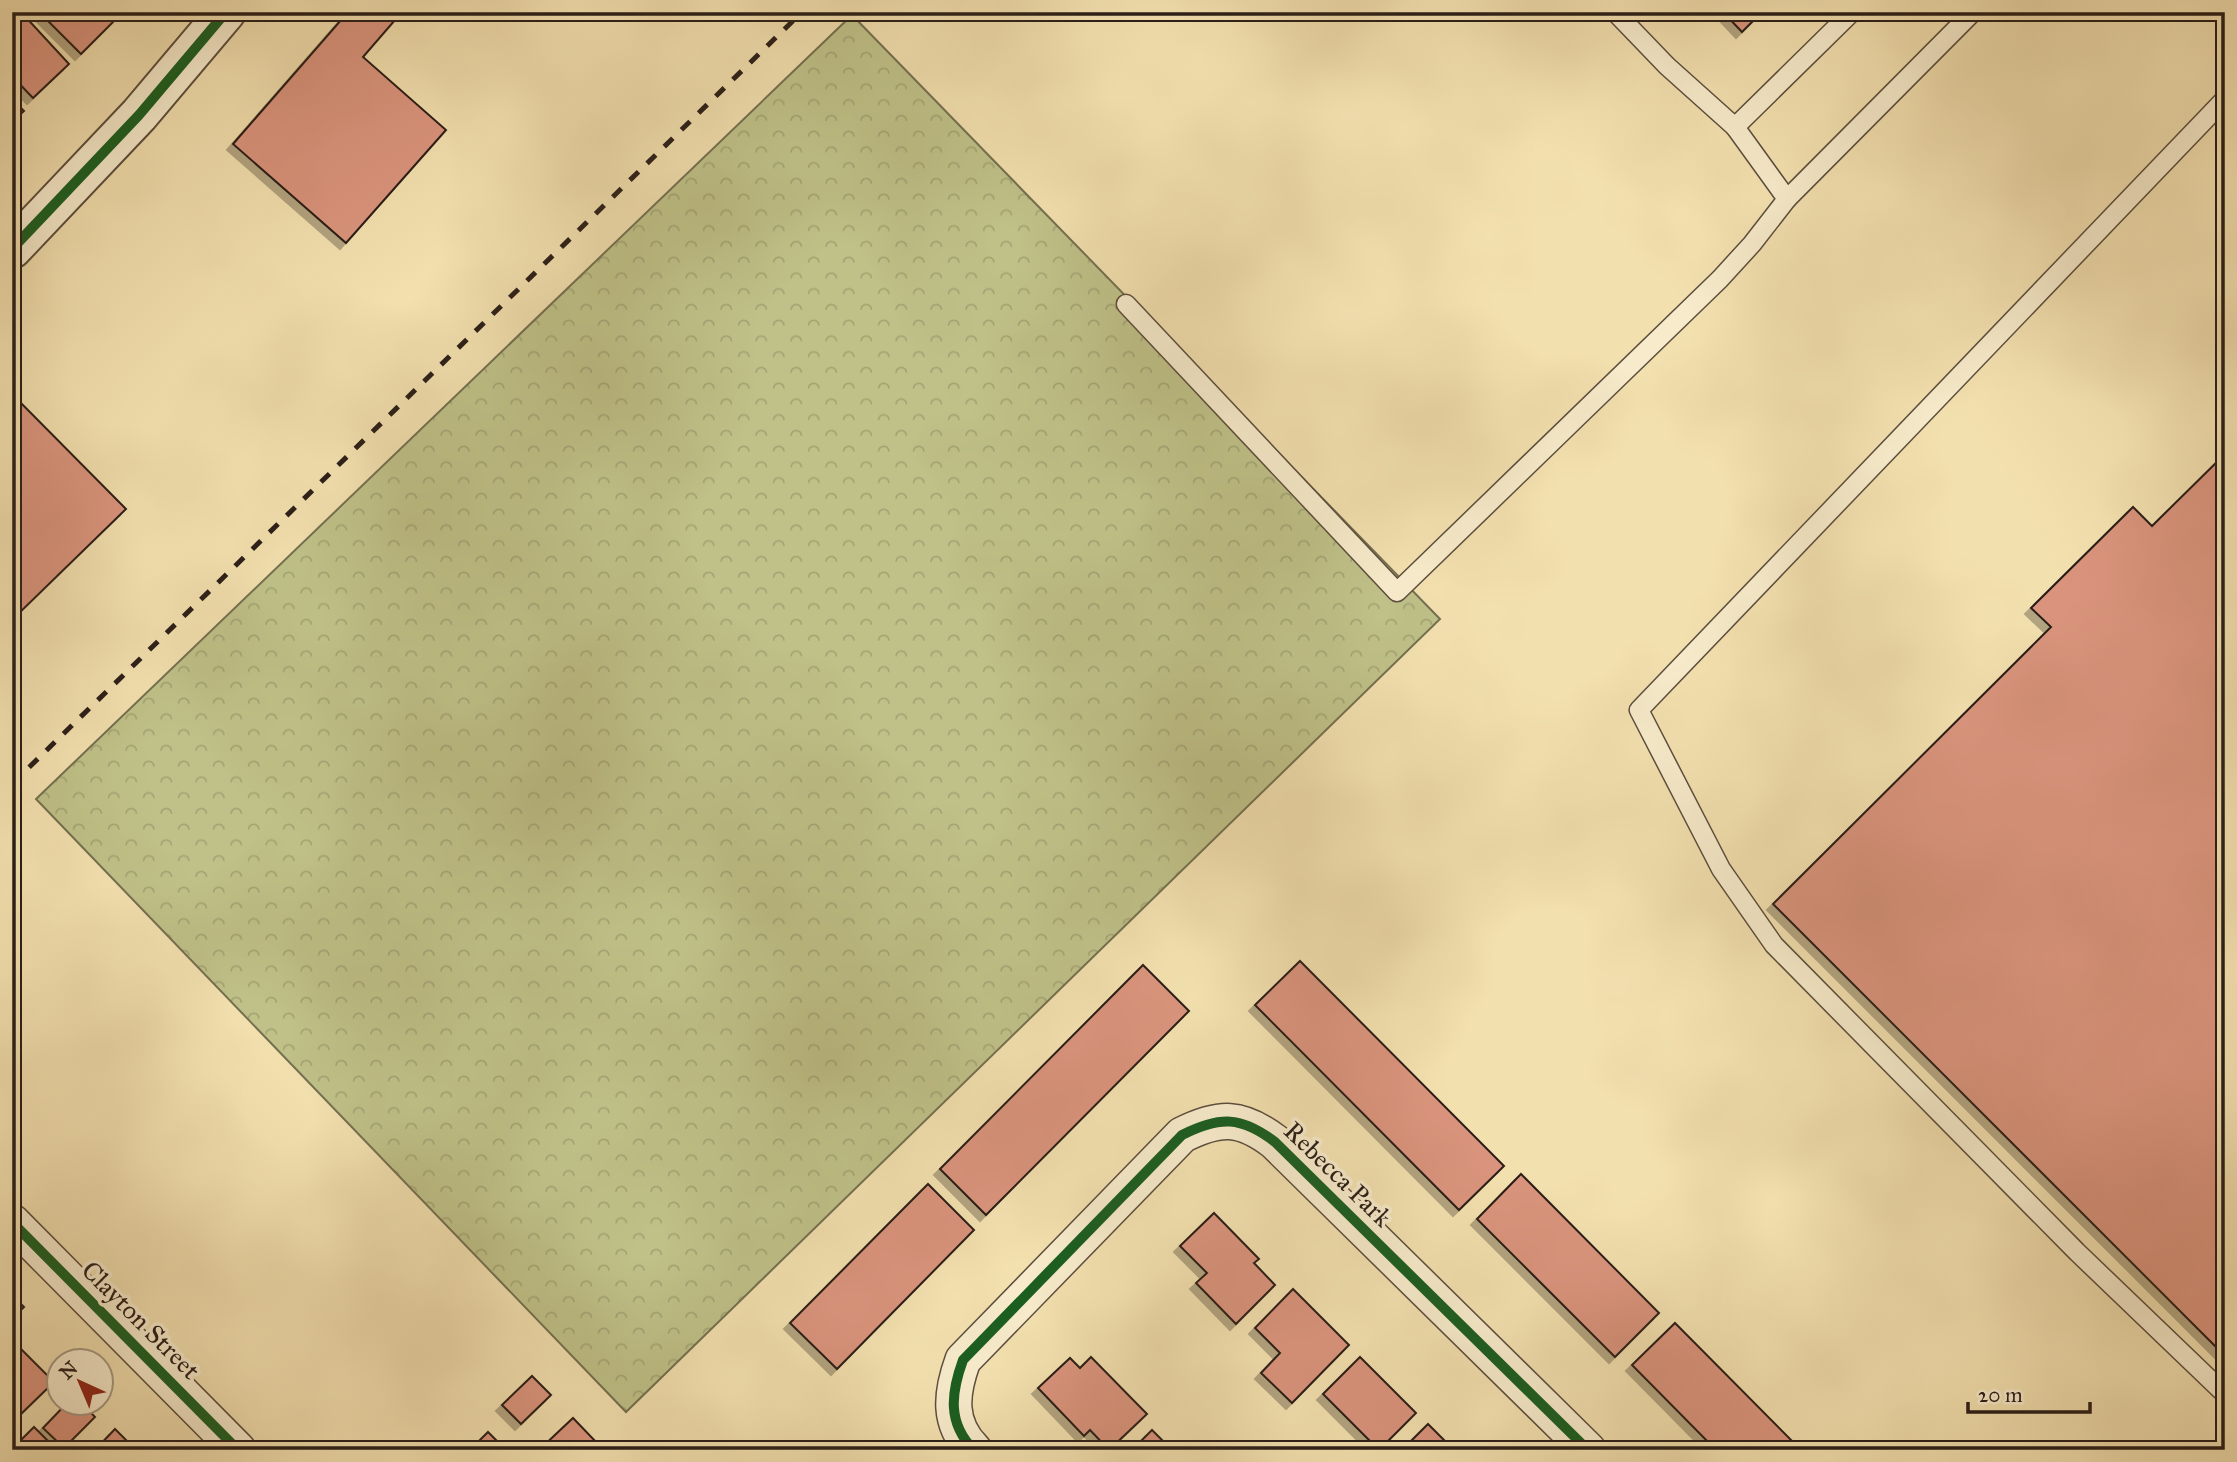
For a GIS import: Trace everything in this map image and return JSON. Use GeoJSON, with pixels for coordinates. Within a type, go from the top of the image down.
{"type":"FeatureCollection","features":[{"type":"Feature","properties":{"kind":"street"},"geometry":{"type":"LineString","coordinates":[[12,249],[147,106],[226,12]]}},
{"type":"Feature","properties":{"kind":"street","name":"Rebecca Park"},"geometry":{"type":"LineString","coordinates":[[974,1450],[965,1441],[953,1413],[952,1388],[963,1360],[1181,1135],[1207,1123],[1232,1121],[1256,1128],[1275,1142],[1588,1450]]}},
{"type":"Feature","properties":{"kind":"street","name":"Clayton Street"},"geometry":{"type":"LineString","coordinates":[[12,1222],[238,1450]]}},
{"type":"Feature","properties":{"kind":"lane"},"geometry":{"type":"LineString","coordinates":[[1615,12],[1667,66],[1735,127],[1787,199]]}},
{"type":"Feature","properties":{"kind":"lane"},"geometry":{"type":"LineString","coordinates":[[1735,127],[1852,12]]}},
{"type":"Feature","properties":{"kind":"lane"},"geometry":{"type":"LineString","coordinates":[[1126,304],[1397,592],[1720,279],[1787,199],[1973,12]]}},
{"type":"Feature","properties":{"kind":"lane"},"geometry":{"type":"LineString","coordinates":[[2225,99],[1639,710],[1721,869],[1774,946],[2077,1251],[2225,1394]]}},
{"type":"Feature","properties":{"kind":"green space"},"geometry":{"type":"Polygon","coordinates":[[[852,15],[1440,619],[626,1412],[36,799],[852,15]]]}},
{"type":"Feature","properties":{"kind":"building"},"geometry":{"type":"Polygon","coordinates":[[[12,12],[21,12],[69,64],[33,98],[12,76],[12,12]]]}},
{"type":"Feature","properties":{"kind":"building"},"geometry":{"type":"Polygon","coordinates":[[[39,12],[111,12],[117,18],[81,54],[39,12]]]}},
{"type":"Feature","properties":{"kind":"building"},"geometry":{"type":"Polygon","coordinates":[[[348,12],[402,12],[363,57],[446,130],[346,243],[233,144],[348,12]]]}},
{"type":"Feature","properties":{"kind":"building"},"geometry":{"type":"Polygon","coordinates":[[[1723,12],[1762,12],[1742,32],[1723,12]]]}},
{"type":"Feature","properties":{"kind":"building"},"geometry":{"type":"Polygon","coordinates":[[[12,99],[24,111],[12,122],[12,99]]]}},
{"type":"Feature","properties":{"kind":"building"},"geometry":{"type":"Polygon","coordinates":[[[12,394],[126,509],[12,620],[12,394]]]}},
{"type":"Feature","properties":{"kind":"building"},"geometry":{"type":"Polygon","coordinates":[[[2225,454],[2225,1356],[1773,904],[2051,627],[2031,608],[2133,507],[2152,526],[2225,454]]]}},
{"type":"Feature","properties":{"kind":"building"},"geometry":{"type":"Polygon","coordinates":[[[1300,961],[1504,1166],[1459,1210],[1255,1005],[1300,961]]]}},
{"type":"Feature","properties":{"kind":"building"},"geometry":{"type":"Polygon","coordinates":[[[1143,965],[1189,1011],[986,1215],[940,1169],[1143,965]]]}},
{"type":"Feature","properties":{"kind":"building"},"geometry":{"type":"Polygon","coordinates":[[[1521,1174],[1659,1313],[1615,1357],[1477,1219],[1521,1174]]]}},
{"type":"Feature","properties":{"kind":"building"},"geometry":{"type":"Polygon","coordinates":[[[928,1184],[974,1230],[837,1369],[790,1323],[928,1184]]]}},
{"type":"Feature","properties":{"kind":"building"},"geometry":{"type":"Polygon","coordinates":[[[1214,1213],[1259,1259],[1254,1263],[1275,1285],[1236,1324],[1196,1283],[1207,1273],[1180,1246],[1214,1213]]]}},
{"type":"Feature","properties":{"kind":"building"},"geometry":{"type":"Polygon","coordinates":[[[1293,1289],[1349,1345],[1292,1403],[1261,1373],[1280,1353],[1255,1328],[1293,1289]]]}},
{"type":"Feature","properties":{"kind":"building"},"geometry":{"type":"Polygon","coordinates":[[[12,1295],[24,1307],[12,1319],[12,1295]]]}},
{"type":"Feature","properties":{"kind":"building"},"geometry":{"type":"Polygon","coordinates":[[[1675,1323],[1801,1450],[1716,1450],[1632,1365],[1675,1323]]]}},
{"type":"Feature","properties":{"kind":"building"},"geometry":{"type":"Polygon","coordinates":[[[12,1340],[46,1374],[46,1390],[21,1414],[12,1405],[12,1340]]]}},
{"type":"Feature","properties":{"kind":"building"},"geometry":{"type":"Polygon","coordinates":[[[1091,1357],[1147,1414],[1109,1450],[1090,1430],[1084,1436],[1038,1388],[1070,1358],[1080,1368],[1091,1357]]]}},
{"type":"Feature","properties":{"kind":"building"},"geometry":{"type":"Polygon","coordinates":[[[1360,1357],[1416,1413],[1379,1450],[1323,1394],[1360,1357]]]}},
{"type":"Feature","properties":{"kind":"building"},"geometry":{"type":"Polygon","coordinates":[[[532,1376],[551,1395],[521,1424],[502,1405],[532,1376]]]}},
{"type":"Feature","properties":{"kind":"building"},"geometry":{"type":"Polygon","coordinates":[[[55,1416],[95,1417],[64,1448],[43,1428],[55,1416]]]}},
{"type":"Feature","properties":{"kind":"building"},"geometry":{"type":"Polygon","coordinates":[[[573,1418],[600,1446],[597,1450],[539,1450],[573,1418]]]}},
{"type":"Feature","properties":{"kind":"building"},"geometry":{"type":"Polygon","coordinates":[[[1428,1424],[1454,1450],[1402,1450],[1428,1424]]]}},
{"type":"Feature","properties":{"kind":"building"},"geometry":{"type":"Polygon","coordinates":[[[34,1427],[57,1450],[17,1450],[14,1447],[34,1427]]]}},
{"type":"Feature","properties":{"kind":"building"},"geometry":{"type":"Polygon","coordinates":[[[115,1429],[136,1450],[95,1450],[115,1429]]]}},
{"type":"Feature","properties":{"kind":"building"},"geometry":{"type":"Polygon","coordinates":[[[1152,1430],[1172,1450],[1132,1450],[1152,1430]]]}},
{"type":"Feature","properties":{"kind":"building"},"geometry":{"type":"Polygon","coordinates":[[[488,1432],[506,1450],[470,1450],[488,1432]]]}},
{"type":"Feature","properties":{"kind":"railway"},"geometry":{"type":"LineString","coordinates":[[12,784],[802,12]]}},
{"type":"Feature","properties":{"kind":"cycle path"},"geometry":{"type":"LineString","coordinates":[[12,249],[139,115],[226,12]]}},
{"type":"Feature","properties":{"kind":"cycle path"},"geometry":{"type":"LineString","coordinates":[[974,1450],[965,1440],[955,1418],[954,1396],[963,1360],[1182,1135],[1219,1122],[1241,1123],[1275,1142],[1588,1450]]}},
{"type":"Feature","properties":{"kind":"cycle path"},"geometry":{"type":"LineString","coordinates":[[12,1222],[238,1450]]}}]}
